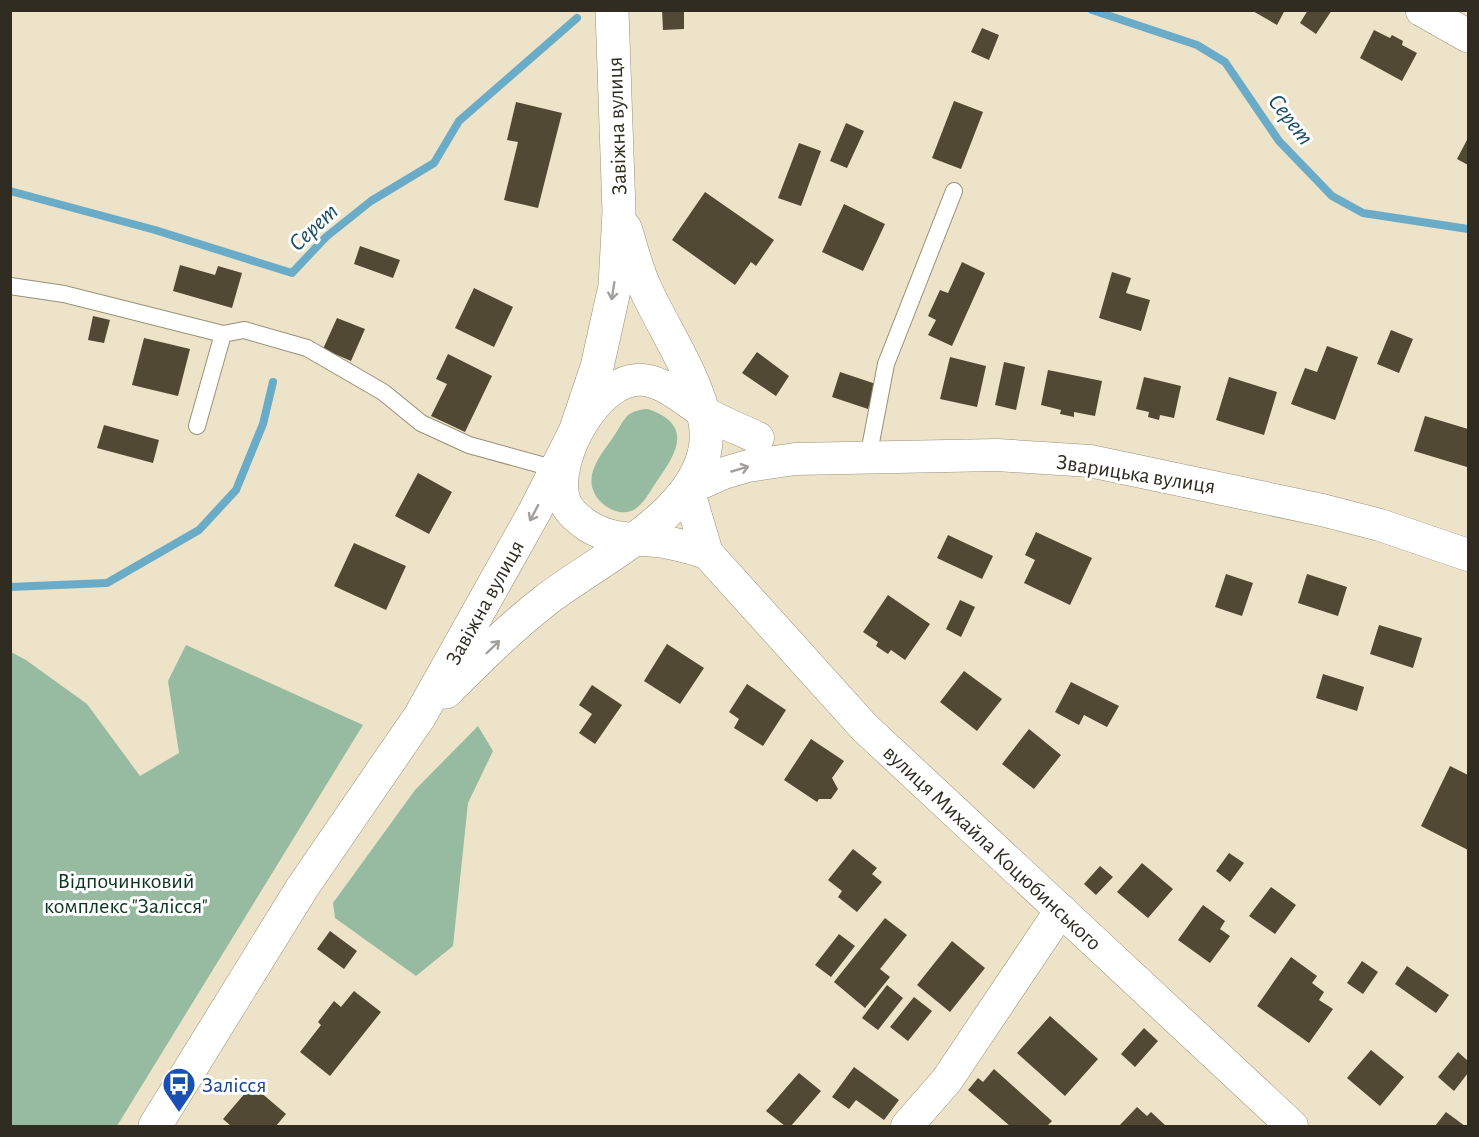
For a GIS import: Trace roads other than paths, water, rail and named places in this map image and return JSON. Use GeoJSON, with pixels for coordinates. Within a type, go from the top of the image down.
{"type":"FeatureCollection","features":[{"type":"Feature","properties":{"kind":"main road","name":"Завіжна вулиця"},"geometry":{"type":"LineString","coordinates":[[155,1126],[302,888],[420,716],[575,432],[597,367],[615,286],[620,212],[612,10]]}},
{"type":"Feature","properties":{"kind":"main road"},"geometry":{"type":"LineString","coordinates":[[1422,10],[1468,36]]}},
{"type":"Feature","properties":{"kind":"main road"},"geometry":{"type":"LineString","coordinates":[[420,716],[517,623],[579,574],[653,527],[688,489],[706,449],[706,428],[702,411],[682,359],[646,290],[620,212]]}},
{"type":"Feature","properties":{"kind":"street","name":"Зварицька вулиця"},"geometry":{"type":"LineString","coordinates":[[682,359],[726,410],[758,438],[795,459]]}},
{"type":"Feature","properties":{"kind":"street"},"geometry":{"type":"LineString","coordinates":[[707,553],[675,544],[632,541],[605,535],[574,515],[564,501],[562,483],[575,432],[603,396],[628,380],[645,380],[668,388],[702,411],[758,438]]}},
{"type":"Feature","properties":{"kind":"street","name":"Зварицька вулиця"},"geometry":{"type":"LineString","coordinates":[[688,489],[724,473],[748,466],[795,459],[996,455],[1090,461],[1322,510],[1380,525],[1468,555]]}},
{"type":"Feature","properties":{"kind":"street"},"geometry":{"type":"LineString","coordinates":[[688,489],[707,553]]}},
{"type":"Feature","properties":{"kind":"street","name":"вулиця Михайла Коцюбинського"},"geometry":{"type":"LineString","coordinates":[[707,553],[864,727],[1292,1126]]}},
{"type":"Feature","properties":{"kind":"street"},"geometry":{"type":"LineString","coordinates":[[907,1126],[947,1080],[1061,910]]}},
{"type":"Feature","properties":{"kind":"lane"},"geometry":{"type":"LineString","coordinates":[[868,459],[886,364],[954,191]]}},
{"type":"Feature","properties":{"kind":"lane"},"geometry":{"type":"LineString","coordinates":[[10,286],[64,294],[223,334],[244,330],[307,348],[358,376],[431,427],[469,445],[556,469]]}},
{"type":"Feature","properties":{"kind":"lane"},"geometry":{"type":"LineString","coordinates":[[197,426],[223,334]]}},
{"type":"Feature","properties":{"kind":"waterway","name":"Серет"},"geometry":{"type":"LineString","coordinates":[[1092,10],[1197,45],[1225,62],[1279,141],[1332,196],[1363,213],[1468,229]]}},
{"type":"Feature","properties":{"kind":"waterway","name":"Серет"},"geometry":{"type":"LineString","coordinates":[[10,191],[155,230],[292,273],[326,237],[371,201],[434,163],[459,121],[577,18]]}},
{"type":"Feature","properties":{"kind":"waterway","name":"Серет"},"geometry":{"type":"LineString","coordinates":[[10,587],[107,583],[199,530],[236,490],[263,424],[273,382]]}},
{"type":"Feature","properties":{"kind":"place","name":"Залісся"},"geometry":{"type":"Point","coordinates":[179,1113]}},
{"type":"Feature","properties":{"kind":"park label","name":"Відпочинковий комплекс \"Залісся\""},"geometry":{"type":"Point","coordinates":[126,892]}}]}
